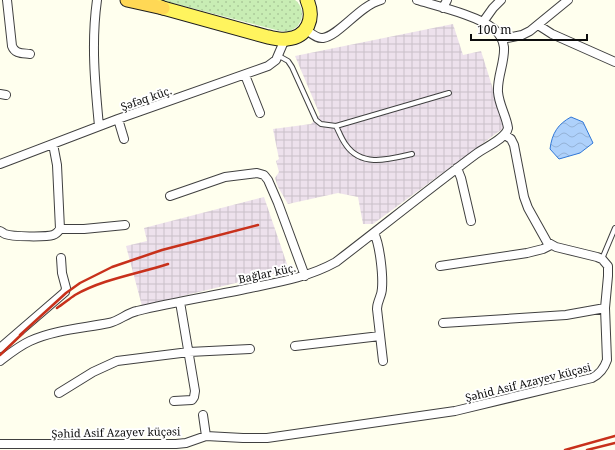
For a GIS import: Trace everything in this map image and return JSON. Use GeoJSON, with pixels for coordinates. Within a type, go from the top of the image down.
{"type":"FeatureCollection","features":[{"type":"Feature","properties":{"kind":"highway"},"geometry":{"type":"LineString","coordinates":[[127,0],[163,8]]}},
{"type":"Feature","properties":{"kind":"main road"},"geometry":{"type":"LineString","coordinates":[[145,0],[163,8],[268,37],[286,39],[299,35],[306,30],[311,14],[307,0]]}},
{"type":"Feature","properties":{"kind":"street"},"geometry":{"type":"LineString","coordinates":[[7,0],[12,46],[17,52],[30,54]]}},
{"type":"Feature","properties":{"kind":"street"},"geometry":{"type":"LineString","coordinates":[[97,0],[94,20],[93,47],[99,126]]}},
{"type":"Feature","properties":{"kind":"street"},"geometry":{"type":"LineString","coordinates":[[306,30],[322,38],[338,30],[369,2],[381,0]]}},
{"type":"Feature","properties":{"kind":"street"},"geometry":{"type":"LineString","coordinates":[[417,0],[483,22],[493,28],[502,39],[504,47],[498,91],[499,100],[507,124],[507,132],[505,134],[511,139],[514,145],[524,197],[528,208],[544,238],[550,245],[597,256],[602,260]]}},
{"type":"Feature","properties":{"kind":"street"},"geometry":{"type":"LineString","coordinates":[[443,8],[447,0]]}},
{"type":"Feature","properties":{"kind":"street"},"geometry":{"type":"LineString","coordinates":[[483,22],[501,0]]}},
{"type":"Feature","properties":{"kind":"street"},"geometry":{"type":"LineString","coordinates":[[502,39],[522,35],[530,31],[568,0]]}},
{"type":"Feature","properties":{"kind":"street"},"geometry":{"type":"LineString","coordinates":[[538,25],[552,34],[615,62]]}},
{"type":"Feature","properties":{"kind":"street","name":"Şəfəq küç."},"geometry":{"type":"LineString","coordinates":[[0,164],[118,119],[268,66],[276,60],[286,39]]}},
{"type":"Feature","properties":{"kind":"street"},"geometry":{"type":"LineString","coordinates":[[245,75],[260,113]]}},
{"type":"Feature","properties":{"kind":"street"},"geometry":{"type":"LineString","coordinates":[[118,119],[124,139]]}},
{"type":"Feature","properties":{"kind":"street","name":"Bağlar küç."},"geometry":{"type":"LineString","coordinates":[[0,361],[24,344],[40,337],[113,322],[136,311],[305,276],[323,270],[336,262],[481,150],[505,134]]}},
{"type":"Feature","properties":{"kind":"street"},"geometry":{"type":"LineString","coordinates":[[53,144],[57,165],[60,229]]}},
{"type":"Feature","properties":{"kind":"street"},"geometry":{"type":"LineString","coordinates":[[457,168],[461,178],[471,221]]}},
{"type":"Feature","properties":{"kind":"street"},"geometry":{"type":"LineString","coordinates":[[170,196],[225,178],[257,173],[264,175],[268,180],[278,203],[305,276]]}},
{"type":"Feature","properties":{"kind":"street"},"geometry":{"type":"LineString","coordinates":[[0,231],[14,236],[46,236],[53,235],[60,229],[84,229],[125,225]]}},
{"type":"Feature","properties":{"kind":"street"},"geometry":{"type":"LineString","coordinates":[[374,233],[379,246],[382,287],[377,302],[377,309],[383,361]]}},
{"type":"Feature","properties":{"kind":"street"},"geometry":{"type":"LineString","coordinates":[[440,266],[527,253],[543,249],[550,245]]}},
{"type":"Feature","properties":{"kind":"street"},"geometry":{"type":"LineString","coordinates":[[0,348],[65,292],[66,288],[62,273],[61,258]]}},
{"type":"Feature","properties":{"kind":"street","name":"Şəhid Asif Azayev küçəsi"},"geometry":{"type":"LineString","coordinates":[[0,444],[176,444],[186,443],[206,436],[267,438],[456,411],[592,378],[598,375],[605,367],[607,360],[604,308],[608,266],[602,260]]}},
{"type":"Feature","properties":{"kind":"street"},"geometry":{"type":"LineString","coordinates":[[174,401],[192,400],[195,391],[180,302]]}},
{"type":"Feature","properties":{"kind":"street"},"geometry":{"type":"LineString","coordinates":[[443,323],[566,315],[604,308]]}},
{"type":"Feature","properties":{"kind":"street"},"geometry":{"type":"LineString","coordinates":[[296,346],[380,336]]}},
{"type":"Feature","properties":{"kind":"street"},"geometry":{"type":"LineString","coordinates":[[60,393],[93,372],[117,361],[189,352],[250,349]]}},
{"type":"Feature","properties":{"kind":"street"},"geometry":{"type":"LineString","coordinates":[[203,414],[206,436]]}},
{"type":"Feature","properties":{"kind":"lane"},"geometry":{"type":"LineString","coordinates":[[278,56],[288,61],[292,67],[316,120],[321,124],[336,126],[449,93]]}},
{"type":"Feature","properties":{"kind":"lane"},"geometry":{"type":"LineString","coordinates":[[336,126],[345,145],[354,154],[361,158],[382,160],[412,154]]}},
{"type":"Feature","properties":{"kind":"lane"},"geometry":{"type":"LineString","coordinates":[[602,260],[615,228]]}},
{"type":"Feature","properties":{"kind":"shaded area"},"geometry":{"type":"Polygon","coordinates":[[[453,24],[463,55],[481,51],[505,127],[373,224],[363,224],[358,197],[338,193],[288,204],[278,187],[275,178],[279,172],[276,161],[279,159],[273,129],[311,124],[320,115],[295,56],[453,24]]]}},
{"type":"Feature","properties":{"kind":"shaded area"},"geometry":{"type":"Polygon","coordinates":[[[264,197],[289,270],[142,306],[126,246],[147,241],[144,228],[264,197]]]}},
{"type":"Feature","properties":{"kind":"green space"},"geometry":{"type":"Polygon","coordinates":[[[161,0],[295,0],[299,3],[302,17],[298,26],[294,29],[282,31],[161,0]]]}},
{"type":"Feature","properties":{"kind":"water"},"geometry":{"type":"Polygon","coordinates":[[[571,117],[583,122],[593,143],[580,153],[559,159],[550,149],[552,138],[559,126],[571,117]]]}},
{"type":"Feature","properties":{"kind":"railway"},"geometry":{"type":"LineString","coordinates":[[20,335],[66,293],[80,283],[112,267],[162,250],[258,225]]}},
{"type":"Feature","properties":{"kind":"railway"},"geometry":{"type":"LineString","coordinates":[[57,308],[86,289],[120,277],[168,264]]}},
{"type":"Feature","properties":{"kind":"railway"},"geometry":{"type":"LineString","coordinates":[[0,355],[23,333]]}},
{"type":"Feature","properties":{"kind":"railway"},"geometry":{"type":"LineString","coordinates":[[565,450],[615,436]]}},
{"type":"Feature","properties":{"kind":"railway"},"geometry":{"type":"LineString","coordinates":[[587,450],[615,443]]}}]}
